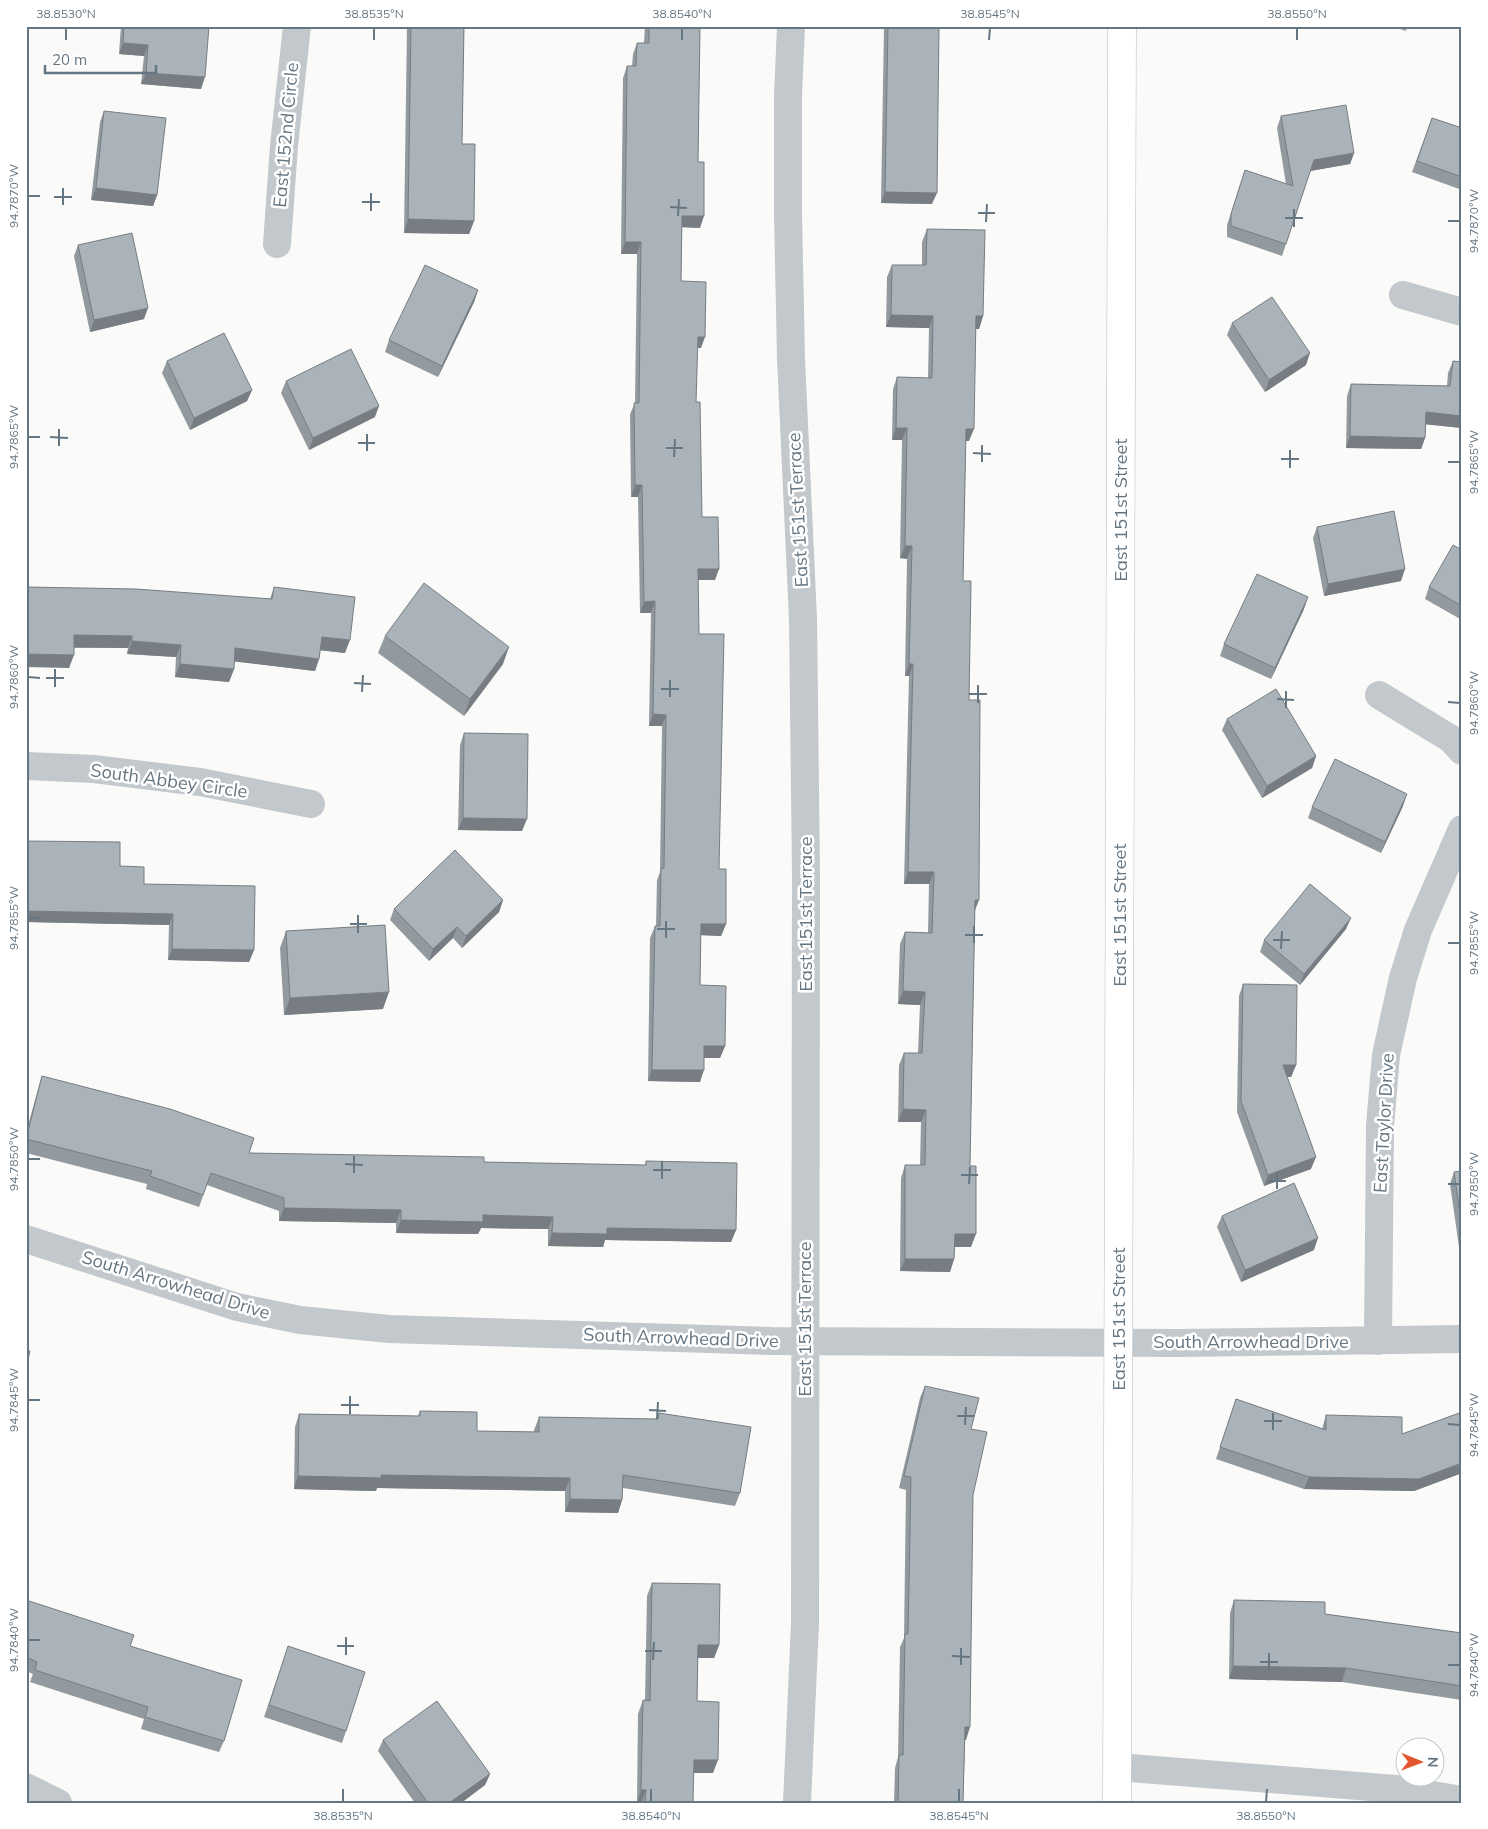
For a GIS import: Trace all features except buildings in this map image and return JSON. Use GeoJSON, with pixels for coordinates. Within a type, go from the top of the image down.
{"type":"FeatureCollection","features":[{"type":"Feature","properties":{"kind":"main road","name":"East 151st Street"},"geometry":{"type":"LineString","coordinates":[[1117,1803],[1122,26]]}},
{"type":"Feature","properties":{"kind":"street","name":"East 152nd Circle"},"geometry":{"type":"LineString","coordinates":[[277,244],[284,146],[297,26]]}},
{"type":"Feature","properties":{"kind":"street","name":"East 151st Terrace"},"geometry":{"type":"LineString","coordinates":[[791,26],[788,96],[790,359],[803,619],[806,876],[805,1622],[797,1803]]}},
{"type":"Feature","properties":{"kind":"street"},"geometry":{"type":"LineString","coordinates":[[1403,295],[1462,312]]}},
{"type":"Feature","properties":{"kind":"street"},"geometry":{"type":"LineString","coordinates":[[1379,695],[1451,739],[1462,750]]}},
{"type":"Feature","properties":{"kind":"street","name":"South Abbey Circle"},"geometry":{"type":"LineString","coordinates":[[26,766],[94,769],[200,782],[310,804]]}},
{"type":"Feature","properties":{"kind":"street","name":"East Taylor Drive"},"geometry":{"type":"LineString","coordinates":[[1378,1341],[1380,1126],[1386,1055],[1403,978],[1418,930],[1462,829]]}},
{"type":"Feature","properties":{"kind":"street","name":"South Arrowhead Drive"},"geometry":{"type":"LineString","coordinates":[[26,1239],[237,1307],[300,1320],[389,1329],[805,1341],[1119,1342],[1462,1339]]}},
{"type":"Feature","properties":{"kind":"street"},"geometry":{"type":"LineString","coordinates":[[1118,1767],[1396,1789],[1462,1800]]}},
{"type":"Feature","properties":{"kind":"street"},"geometry":{"type":"LineString","coordinates":[[26,1787],[58,1803]]}}]}
